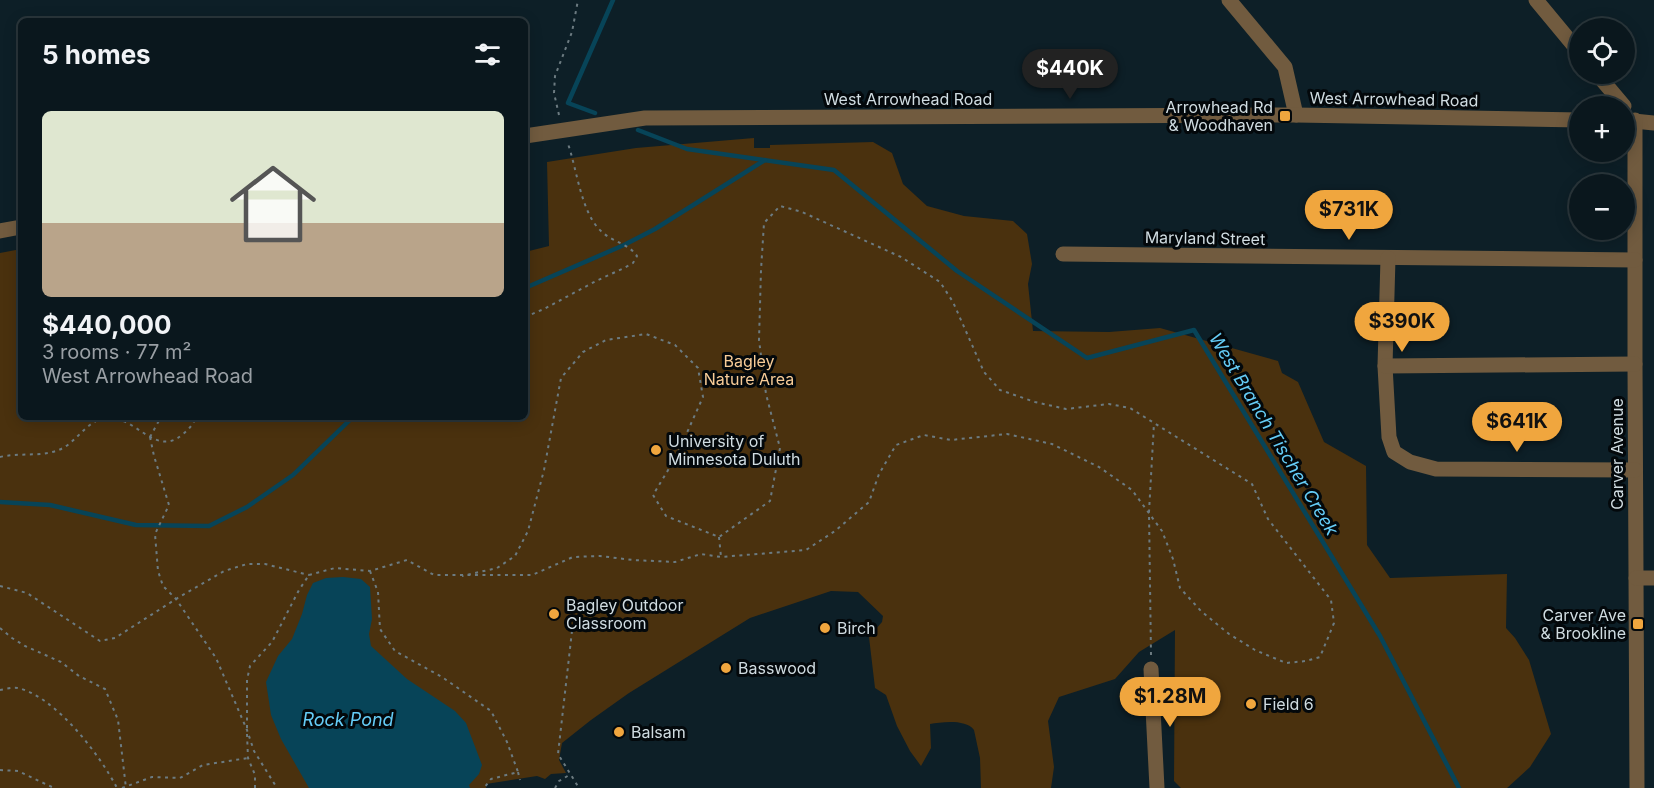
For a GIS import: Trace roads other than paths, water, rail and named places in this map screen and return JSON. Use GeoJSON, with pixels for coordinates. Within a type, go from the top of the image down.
{"type":"FeatureCollection","features":[{"type":"Feature","properties":{"kind":"street"},"geometry":{"type":"LineString","coordinates":[[1228,0],[1284,67],[1296,115]]}},
{"type":"Feature","properties":{"kind":"street"},"geometry":{"type":"LineString","coordinates":[[1536,0],[1569,40]]}},
{"type":"Feature","properties":{"kind":"street"},"geometry":{"type":"LineString","coordinates":[[1605,84],[1615,96]]}},
{"type":"Feature","properties":{"kind":"street","name":"West Arrowhead Road"},"geometry":{"type":"LineString","coordinates":[[528,136],[645,118],[1296,115],[1569,120]]}},
{"type":"Feature","properties":{"kind":"street"},"geometry":{"type":"LineString","coordinates":[[1635,121],[1654,123]]}},
{"type":"Feature","properties":{"kind":"street","name":"Carver Avenue"},"geometry":{"type":"LineString","coordinates":[[1632,162],[1635,260],[1637,788]]}},
{"type":"Feature","properties":{"kind":"street"},"geometry":{"type":"LineString","coordinates":[[0,231],[18,228]]}},
{"type":"Feature","properties":{"kind":"street","name":"Maryland Street"},"geometry":{"type":"LineString","coordinates":[[1063,254],[1635,260]]}},
{"type":"Feature","properties":{"kind":"street"},"geometry":{"type":"LineString","coordinates":[[1388,258],[1385,366],[1389,436],[1394,453],[1410,462],[1436,469],[1635,470]]}},
{"type":"Feature","properties":{"kind":"street"},"geometry":{"type":"LineString","coordinates":[[1385,366],[1635,364]]}},
{"type":"Feature","properties":{"kind":"street"},"geometry":{"type":"LineString","coordinates":[[1636,578],[1654,578]]}},
{"type":"Feature","properties":{"kind":"street"},"geometry":{"type":"LineString","coordinates":[[1151,669],[1157,788]]}},
{"type":"Feature","properties":{"kind":"water","name":"Rock Pond"},"geometry":{"type":"Polygon","coordinates":[[[326,578],[361,579],[370,587],[371,646],[407,679],[455,711],[466,723],[482,765],[479,774],[469,785],[470,788],[309,788],[281,739],[271,715],[266,682],[278,656],[292,639],[313,583],[326,578]]]}},
{"type":"Feature","properties":{"kind":"waterway","name":"West Branch Tischer Creek"},"geometry":{"type":"LineString","coordinates":[[595,113],[568,103],[613,0]]}},
{"type":"Feature","properties":{"kind":"waterway","name":"West Branch Tischer Creek"},"geometry":{"type":"LineString","coordinates":[[638,130],[687,149],[834,170],[957,271],[1087,358],[1194,330],[1380,636],[1459,788]]}},
{"type":"Feature","properties":{"kind":"waterway"},"geometry":{"type":"LineString","coordinates":[[528,287],[655,229],[765,160]]}},
{"type":"Feature","properties":{"kind":"waterway"},"geometry":{"type":"LineString","coordinates":[[0,502],[50,505],[136,525],[209,526],[247,507],[293,475],[350,420]]}},
{"type":"Feature","properties":{"kind":"place","name":"Arrowhead Rd & Woodhaven"},"geometry":{"type":"Point","coordinates":[1285,116]}},
{"type":"Feature","properties":{"kind":"place","name":"University of Minnesota Duluth"},"geometry":{"type":"Point","coordinates":[656,450]}},
{"type":"Feature","properties":{"kind":"place","name":"Bagley Outdoor Classroom"},"geometry":{"type":"Point","coordinates":[554,614]}},
{"type":"Feature","properties":{"kind":"place","name":"Carver Ave & Brookline"},"geometry":{"type":"Point","coordinates":[1638,624]}},
{"type":"Feature","properties":{"kind":"place","name":"Birch"},"geometry":{"type":"Point","coordinates":[825,628]}},
{"type":"Feature","properties":{"kind":"place","name":"Basswood"},"geometry":{"type":"Point","coordinates":[726,668]}},
{"type":"Feature","properties":{"kind":"place","name":"Field 6"},"geometry":{"type":"Point","coordinates":[1251,704]}},
{"type":"Feature","properties":{"kind":"place","name":"Balsam"},"geometry":{"type":"Point","coordinates":[619,732]}},
{"type":"Feature","properties":{"kind":"park label","name":"Bagley Nature Area"},"geometry":{"type":"Point","coordinates":[749,370]}}]}
